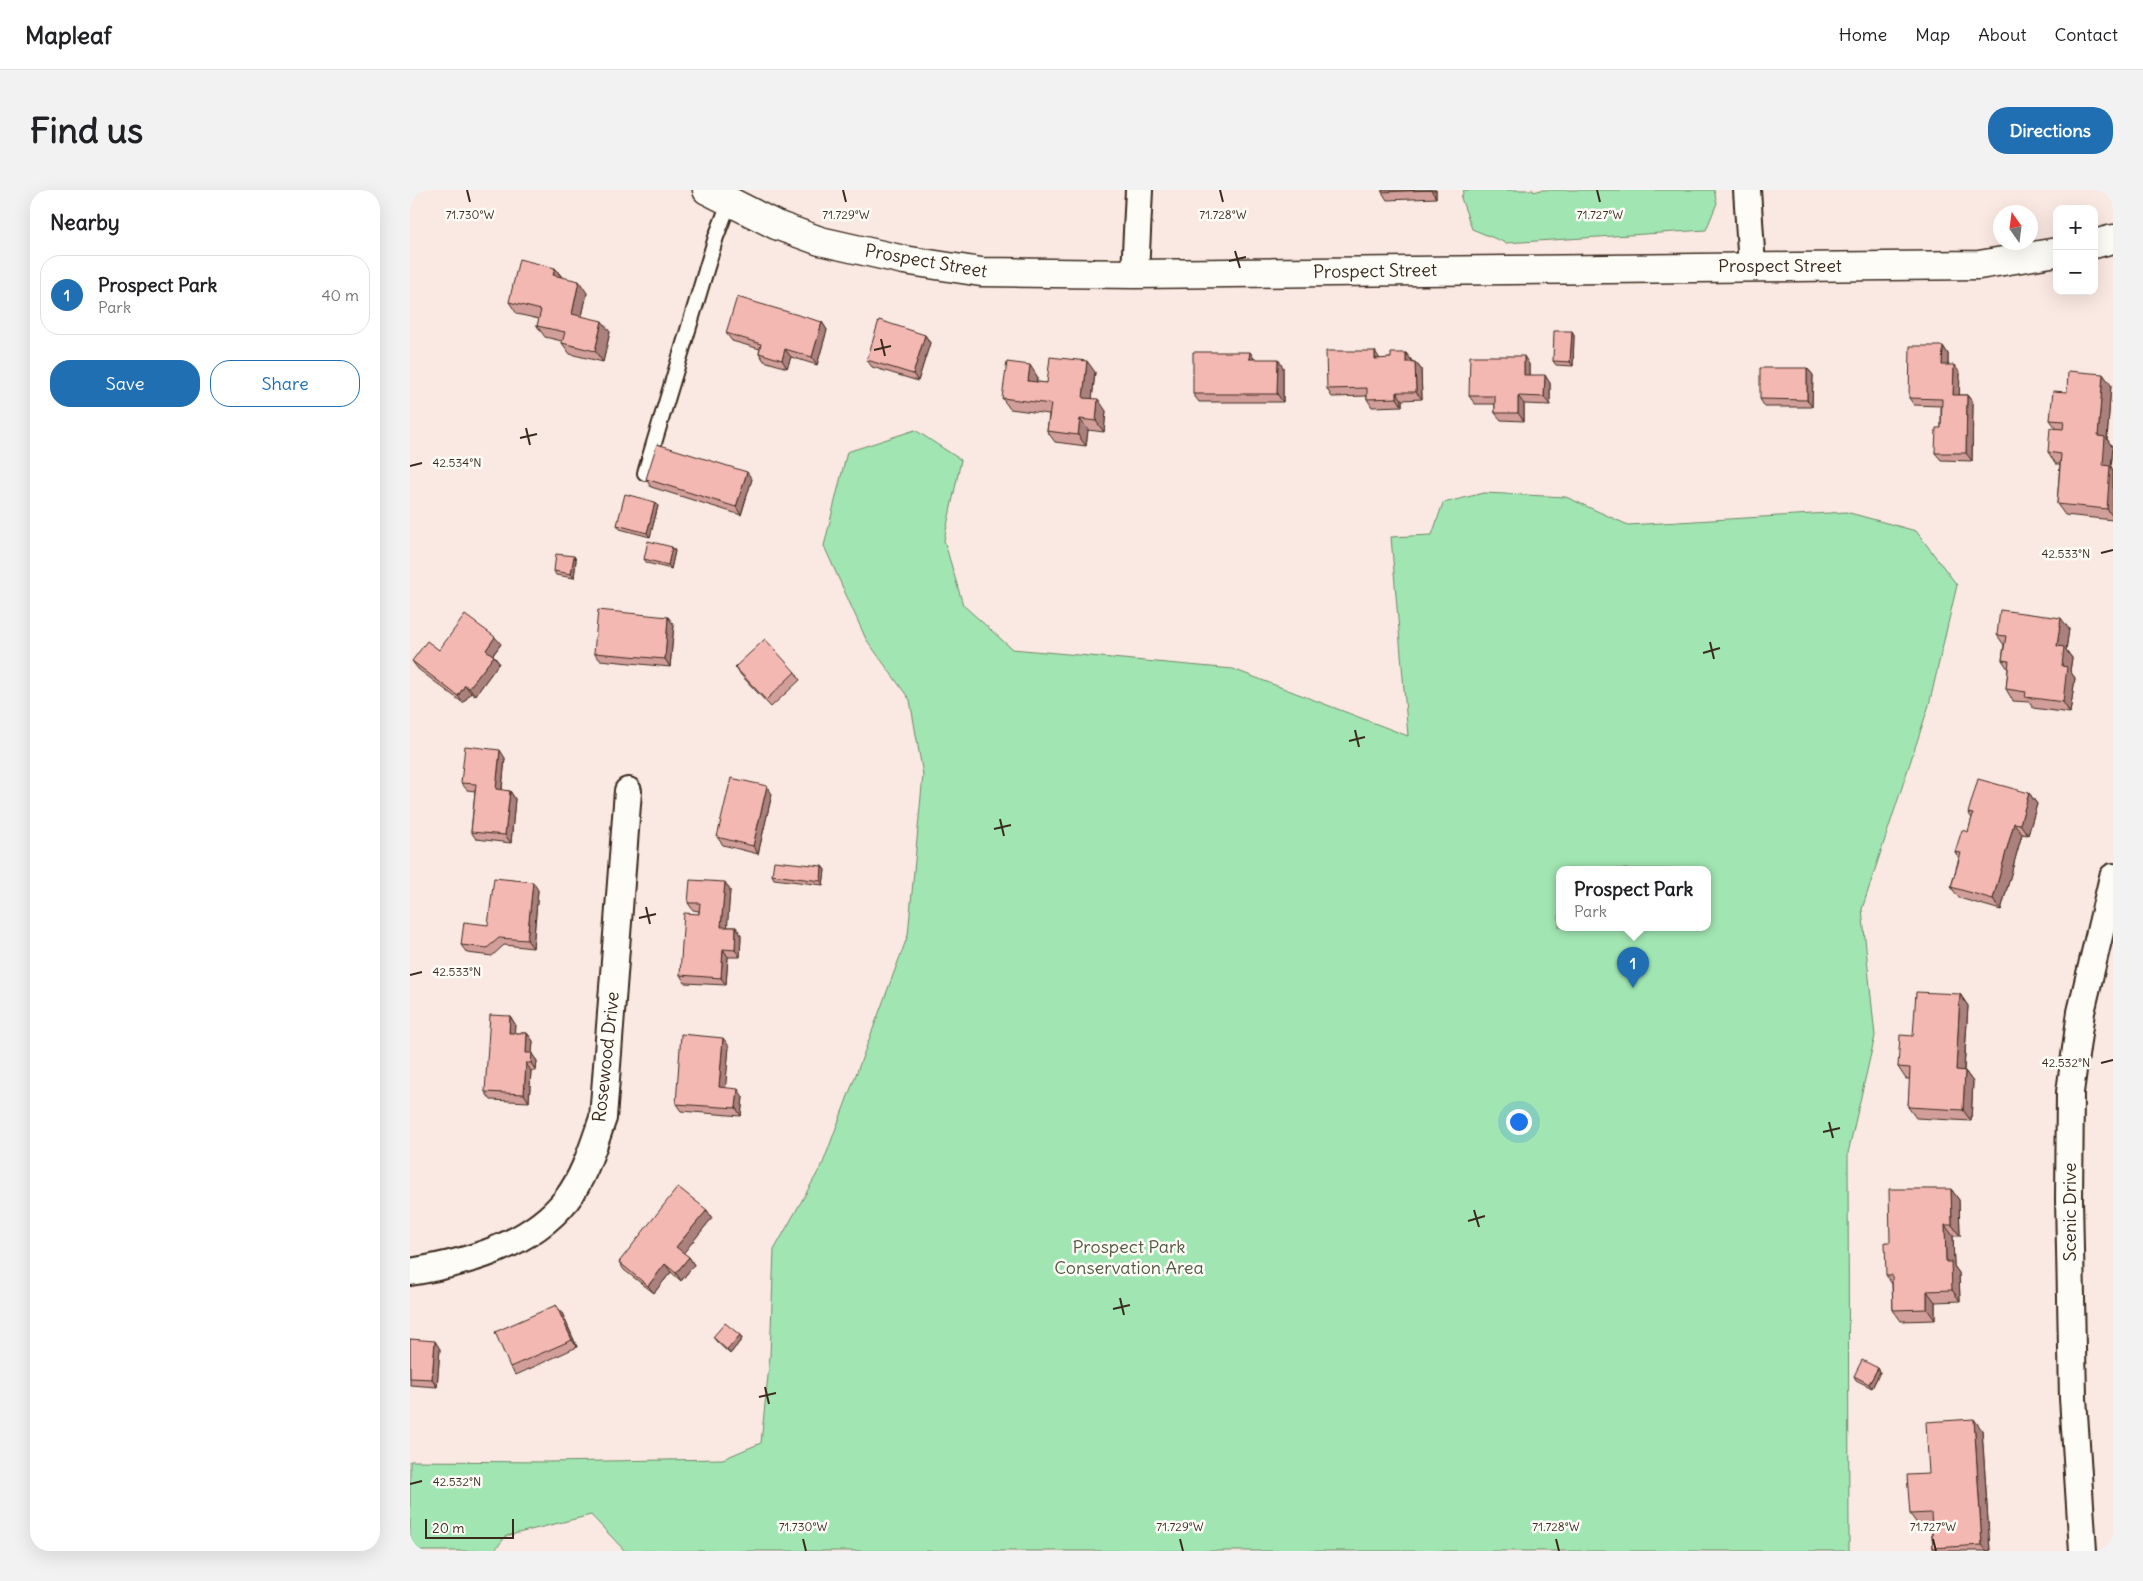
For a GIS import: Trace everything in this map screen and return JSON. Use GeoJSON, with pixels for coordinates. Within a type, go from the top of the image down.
{"type":"FeatureCollection","features":[{"type":"Feature","properties":{"kind":"main road","name":"Prospect Street"},"geometry":{"type":"LineString","coordinates":[[718,196],[776,225],[820,241],[904,260],[981,272],[1135,274],[1979,265],[2053,253]]}},
{"type":"Feature","properties":{"kind":"main road"},"geometry":{"type":"LineString","coordinates":[[2098,243],[2113,239]]}},
{"type":"Feature","properties":{"kind":"street"},"geometry":{"type":"LineString","coordinates":[[1135,274],[1139,190]]}},
{"type":"Feature","properties":{"kind":"street"},"geometry":{"type":"LineString","coordinates":[[1747,190],[1752,266]]}},
{"type":"Feature","properties":{"kind":"street","name":"Rosewood Drive"},"geometry":{"type":"LineString","coordinates":[[410,1272],[474,1258],[507,1246],[541,1224],[567,1199],[587,1164],[603,1118],[628,791]]}},
{"type":"Feature","properties":{"kind":"street","name":"Scenic Drive"},"geometry":{"type":"LineString","coordinates":[[2083,1551],[2073,1398],[2069,1199],[2070,1092],[2081,1012],[2113,877]]}},
{"type":"Feature","properties":{"kind":"lane"},"geometry":{"type":"LineString","coordinates":[[645,473],[716,237],[718,196]]}},
{"type":"Feature","properties":{"kind":"green space"},"geometry":{"type":"Polygon","coordinates":[[[1464,190],[1533,190],[1534,192],[1541,190],[1714,190],[1717,203],[1706,230],[1506,243],[1472,229],[1461,198],[1464,190]]]}},
{"type":"Feature","properties":{"kind":"green space","name":"Prospect Park Conservation Area"},"geometry":{"type":"Polygon","coordinates":[[[915,430],[961,460],[944,540],[963,605],[1012,649],[1233,669],[1408,736],[1391,537],[1432,535],[1443,503],[1484,493],[1566,497],[1628,525],[1846,512],[1916,531],[1957,585],[1929,705],[1862,909],[1875,1036],[1848,1153],[1849,1551],[625,1551],[591,1515],[506,1536],[494,1551],[410,1551],[410,1461],[548,1462],[723,1459],[761,1443],[770,1356],[774,1250],[823,1163],[908,935],[923,775],[910,700],[866,639],[824,546],[847,452],[915,430]]]}},
{"type":"Feature","properties":{"kind":"building"},"geometry":{"type":"Polygon","coordinates":[[[1382,190],[1431,190],[1382,192],[1382,190]]]}},
{"type":"Feature","properties":{"kind":"building"},"geometry":{"type":"Polygon","coordinates":[[[519,259],[555,268],[553,275],[579,281],[572,314],[602,321],[595,351],[562,343],[565,332],[537,326],[541,310],[509,302],[519,259]]]}},
{"type":"Feature","properties":{"kind":"building"},"geometry":{"type":"Polygon","coordinates":[[[737,297],[822,322],[812,357],[785,349],[782,360],[759,353],[761,344],[726,333],[737,297]]]}},
{"type":"Feature","properties":{"kind":"building"},"geometry":{"type":"Polygon","coordinates":[[[879,320],[925,335],[913,374],[867,360],[879,320]]]}},
{"type":"Feature","properties":{"kind":"building"},"geometry":{"type":"Polygon","coordinates":[[[1554,331],[1572,331],[1570,362],[1553,361],[1554,331]]]}},
{"type":"Feature","properties":{"kind":"building"},"geometry":{"type":"Polygon","coordinates":[[[1910,346],[1943,346],[1942,365],[1954,365],[1953,395],[1967,395],[1966,453],[1935,453],[1936,428],[1941,428],[1942,399],[1909,398],[1910,346]]]}},
{"type":"Feature","properties":{"kind":"building"},"geometry":{"type":"Polygon","coordinates":[[[1326,351],[1375,351],[1375,359],[1391,358],[1391,353],[1406,353],[1406,362],[1415,362],[1416,392],[1397,392],[1397,398],[1367,399],[1367,388],[1327,389],[1326,351]]]}},
{"type":"Feature","properties":{"kind":"building"},"geometry":{"type":"Polygon","coordinates":[[[1193,352],[1250,352],[1249,359],[1278,359],[1277,394],[1193,394],[1193,352]]]}},
{"type":"Feature","properties":{"kind":"building"},"geometry":{"type":"Polygon","coordinates":[[[1470,356],[1524,356],[1524,375],[1545,375],[1544,397],[1518,396],[1518,413],[1495,413],[1495,396],[1469,396],[1470,356]]]}},
{"type":"Feature","properties":{"kind":"building"},"geometry":{"type":"Polygon","coordinates":[[[1050,357],[1087,361],[1083,398],[1098,399],[1096,421],[1080,419],[1078,435],[1047,431],[1051,404],[1002,398],[1007,362],[1030,365],[1028,381],[1047,383],[1050,357]]]}},
{"type":"Feature","properties":{"kind":"building"},"geometry":{"type":"Polygon","coordinates":[[[1760,368],[1807,368],[1807,400],[1760,399],[1760,368]]]}},
{"type":"Feature","properties":{"kind":"building"},"geometry":{"type":"Polygon","coordinates":[[[2068,371],[2103,374],[2098,436],[2105,437],[2103,465],[2110,466],[2107,509],[2057,504],[2061,454],[2048,452],[2050,428],[2063,429],[2064,421],[2050,420],[2053,391],[2067,392],[2068,371]]]}},
{"type":"Feature","properties":{"kind":"building"},"geometry":{"type":"Polygon","coordinates":[[[657,444],[747,472],[736,507],[646,479],[657,444]]]}},
{"type":"Feature","properties":{"kind":"building"},"geometry":{"type":"Polygon","coordinates":[[[625,494],[655,502],[647,533],[617,525],[625,494]]]}},
{"type":"Feature","properties":{"kind":"building"},"geometry":{"type":"Polygon","coordinates":[[[648,541],[672,547],[668,565],[644,559],[648,541]]]}},
{"type":"Feature","properties":{"kind":"building"},"geometry":{"type":"Polygon","coordinates":[[[556,554],[574,556],[571,574],[554,571],[556,554]]]}},
{"type":"Feature","properties":{"kind":"building"},"geometry":{"type":"Polygon","coordinates":[[[598,610],[668,617],[665,659],[594,653],[598,610]]]}},
{"type":"Feature","properties":{"kind":"building"},"geometry":{"type":"Polygon","coordinates":[[[2000,610],[2061,618],[2057,646],[2064,647],[2062,666],[2067,667],[2063,702],[2025,697],[2026,692],[2006,689],[2009,661],[2002,660],[2006,636],[1997,635],[2000,610]]]}},
{"type":"Feature","properties":{"kind":"building"},"geometry":{"type":"Polygon","coordinates":[[[465,615],[495,637],[486,650],[494,656],[469,688],[465,685],[458,696],[412,661],[427,641],[439,650],[465,615]]]}},
{"type":"Feature","properties":{"kind":"building"},"geometry":{"type":"Polygon","coordinates":[[[765,639],[795,672],[766,700],[735,667],[765,639]]]}},
{"type":"Feature","properties":{"kind":"building"},"geometry":{"type":"Polygon","coordinates":[[[465,746],[500,750],[496,789],[510,791],[505,835],[471,832],[476,784],[461,783],[465,746]]]}},
{"type":"Feature","properties":{"kind":"building"},"geometry":{"type":"Polygon","coordinates":[[[731,778],[767,786],[753,846],[717,837],[731,778]]]}},
{"type":"Feature","properties":{"kind":"building"},"geometry":{"type":"Polygon","coordinates":[[[1978,779],[2029,793],[2020,824],[2014,823],[1993,899],[1951,887],[1961,853],[1955,852],[1962,830],[1968,832],[1973,814],[1968,813],[1978,779]]]}},
{"type":"Feature","properties":{"kind":"building"},"geometry":{"type":"Polygon","coordinates":[[[774,861],[822,866],[821,881],[772,875],[774,861]]]}},
{"type":"Feature","properties":{"kind":"building"},"geometry":{"type":"Polygon","coordinates":[[[494,878],[533,882],[527,940],[499,938],[487,948],[461,945],[464,922],[488,925],[494,878]]]}},
{"type":"Feature","properties":{"kind":"building"},"geometry":{"type":"Polygon","coordinates":[[[690,880],[725,882],[721,927],[736,927],[735,950],[723,949],[721,978],[680,975],[684,913],[699,914],[700,903],[688,903],[690,880]]]}},
{"type":"Feature","properties":{"kind":"building"},"geometry":{"type":"Polygon","coordinates":[[[1916,992],[1960,994],[1956,1070],[1965,1071],[1963,1110],[1908,1107],[1910,1068],[1898,1067],[1900,1035],[1913,1036],[1916,992]]]}},
{"type":"Feature","properties":{"kind":"building"},"geometry":{"type":"Polygon","coordinates":[[[490,1015],[510,1016],[509,1033],[527,1033],[526,1053],[532,1053],[531,1063],[526,1063],[524,1094],[485,1092],[490,1015]]]}},
{"type":"Feature","properties":{"kind":"building"},"geometry":{"type":"Polygon","coordinates":[[[681,1034],[723,1038],[719,1087],[738,1089],[736,1108],[676,1104],[681,1034]]]}},
{"type":"Feature","properties":{"kind":"building"},"geometry":{"type":"Polygon","coordinates":[[[678,1187],[707,1210],[676,1247],[689,1257],[676,1273],[665,1264],[648,1286],[619,1262],[678,1187]]]}},
{"type":"Feature","properties":{"kind":"building"},"geometry":{"type":"Polygon","coordinates":[[[1889,1189],[1951,1189],[1952,1225],[1945,1225],[1946,1262],[1951,1262],[1952,1290],[1927,1291],[1927,1309],[1893,1310],[1892,1275],[1886,1275],[1885,1242],[1890,1242],[1889,1189]]]}},
{"type":"Feature","properties":{"kind":"building"},"geometry":{"type":"Polygon","coordinates":[[[556,1305],[572,1340],[510,1367],[495,1332],[556,1305]]]}},
{"type":"Feature","properties":{"kind":"building"},"geometry":{"type":"Polygon","coordinates":[[[725,1323],[740,1335],[727,1350],[713,1337],[725,1323]]]}},
{"type":"Feature","properties":{"kind":"building"},"geometry":{"type":"Polygon","coordinates":[[[410,1339],[435,1341],[432,1379],[410,1378],[410,1339]]]}},
{"type":"Feature","properties":{"kind":"building"},"geometry":{"type":"Polygon","coordinates":[[[1862,1360],[1878,1368],[1869,1384],[1854,1376],[1862,1360]]]}},
{"type":"Feature","properties":{"kind":"building"},"geometry":{"type":"Polygon","coordinates":[[[1974,1419],[1982,1545],[1933,1548],[1931,1513],[1910,1514],[1907,1475],[1929,1474],[1926,1422],[1974,1419]]]}},
{"type":"Feature","properties":{"kind":"place","name":"Prospect Park"},"geometry":{"type":"Point","coordinates":[1633,988]}}]}
